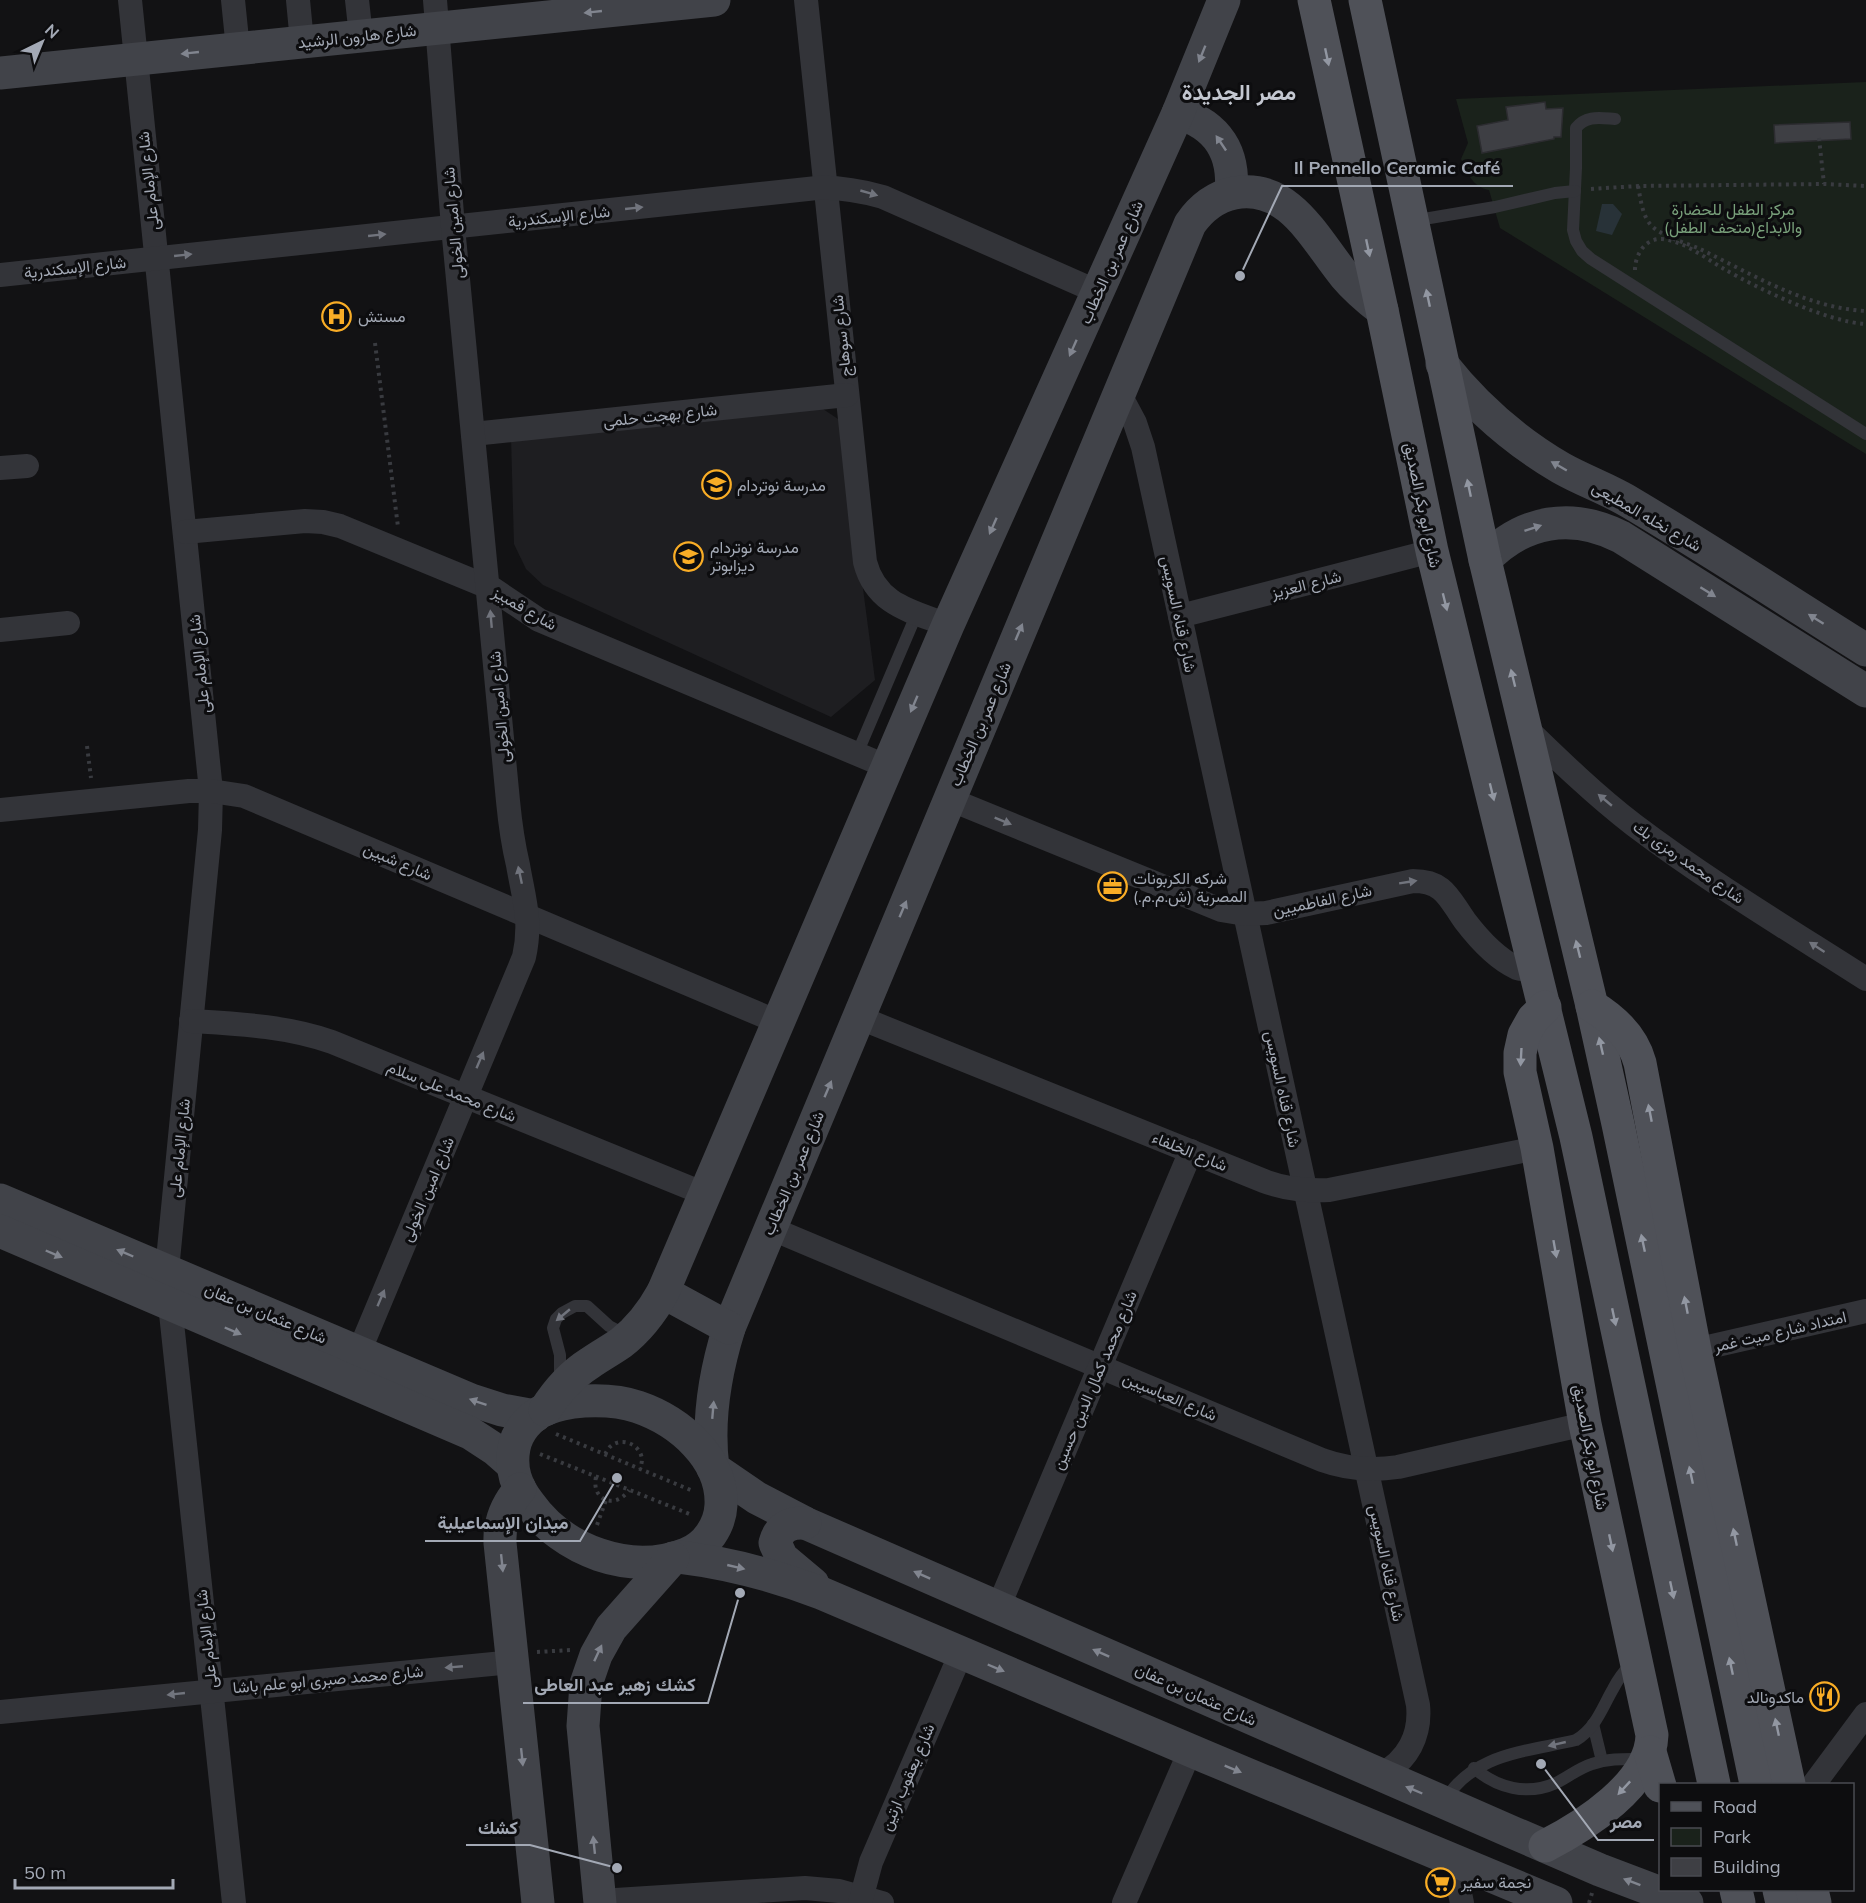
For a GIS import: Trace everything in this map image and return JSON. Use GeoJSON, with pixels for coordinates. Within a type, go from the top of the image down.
{"type":"FeatureCollection","features":[{"type":"Feature","properties":{"kind":"main road","name":"شارع ابو بكر الصديق"},"geometry":{"type":"LineString","coordinates":[[1314,0],[1432,551],[1576,1137],[1714,1783]]}},
{"type":"Feature","properties":{"kind":"main road"},"geometry":{"type":"LineString","coordinates":[[1365,0],[1485,560],[1618,1124],[1756,1783]]}},
{"type":"Feature","properties":{"kind":"main road"},"geometry":{"type":"LineString","coordinates":[[1592,1006],[1621,1028],[1637,1053],[1695,1350],[1789,1783]]}},
{"type":"Feature","properties":{"kind":"main road","name":"شارع ابو بكر الصديق"},"geometry":{"type":"LineString","coordinates":[[1545,1007],[1539,1011],[1528,1027],[1522,1044],[1520,1063],[1585,1424],[1652,1735],[1653,1766]]}},
{"type":"Feature","properties":{"kind":"main road"},"geometry":{"type":"LineString","coordinates":[[1545,1846],[1579,1828],[1653,1766]]}},
{"type":"Feature","properties":{"kind":"street","name":"شارع الإمام على"},"geometry":{"type":"LineString","coordinates":[[130,0],[211,791],[210,823],[167,1270]]}},
{"type":"Feature","properties":{"kind":"street"},"geometry":{"type":"LineString","coordinates":[[233,0],[238,48]]}},
{"type":"Feature","properties":{"kind":"street"},"geometry":{"type":"LineString","coordinates":[[298,0],[302,42]]}},
{"type":"Feature","properties":{"kind":"street"},"geometry":{"type":"LineString","coordinates":[[357,0],[361,36]]}},
{"type":"Feature","properties":{"kind":"street","name":"شارع سوهاج"},"geometry":{"type":"LineString","coordinates":[[806,0],[868,572],[877,589],[900,607],[948,625]]}},
{"type":"Feature","properties":{"kind":"street","name":"شارع عمر بن الخطاب"},"geometry":{"type":"LineString","coordinates":[[538,1903],[500,1536],[504,1515],[530,1434],[573,1375],[629,1336],[645,1320],[663,1292],[948,625],[1178,113],[1224,0]]}},
{"type":"Feature","properties":{"kind":"street","name":"شارع هارون الرشيد"},"geometry":{"type":"LineString","coordinates":[[0,73],[361,36],[436,14],[698,1]]}},
{"type":"Feature","properties":{"kind":"street","name":"شارع امين الخولى"},"geometry":{"type":"LineString","coordinates":[[359,1352],[524,957],[528,930],[528,916],[514,850],[508,801],[453,227],[436,14]]}},
{"type":"Feature","properties":{"kind":"street"},"geometry":{"type":"LineString","coordinates":[[1178,113],[1200,122],[1220,139],[1231,165],[1231,194]]}},
{"type":"Feature","properties":{"kind":"street","name":"شارع الإسكندرية"},"geometry":{"type":"LineString","coordinates":[[0,275],[826,188],[855,190],[883,198],[1098,292]]}},
{"type":"Feature","properties":{"kind":"street","name":"شارع عمر بن الخطاب"},"geometry":{"type":"LineString","coordinates":[[713,1468],[711,1451],[714,1397],[721,1356],[729,1328],[1190,224],[1212,201],[1231,194],[1252,192],[1272,197],[1290,208],[1351,283],[1382,310]]}},
{"type":"Feature","properties":{"kind":"street","name":"شارع نخله المطيعى"},"geometry":{"type":"LineString","coordinates":[[1442,364],[1482,408],[1528,447],[1562,468],[1634,505],[1866,650]]}},
{"type":"Feature","properties":{"kind":"street","name":"شارع قناه السويس"},"geometry":{"type":"LineString","coordinates":[[1119,393],[1132,416],[1141,439],[1418,1714],[1417,1731],[1411,1747],[1395,1766],[1380,1775]]}},
{"type":"Feature","properties":{"kind":"street","name":"شارع بهجت حلمى"},"geometry":{"type":"LineString","coordinates":[[473,434],[848,395]]}},
{"type":"Feature","properties":{"kind":"street"},"geometry":{"type":"LineString","coordinates":[[0,468],[27,466]]}},
{"type":"Feature","properties":{"kind":"street","name":"شارع قمبيز"},"geometry":{"type":"LineString","coordinates":[[185,532],[314,521],[340,526],[499,592],[520,609],[540,620],[888,767]]}},
{"type":"Feature","properties":{"kind":"street","name":"شارع نخله المطيعى"},"geometry":{"type":"LineString","coordinates":[[1485,560],[1511,538],[1532,528],[1566,522],[1600,528],[1621,537],[1866,691]]}},
{"type":"Feature","properties":{"kind":"street","name":"شارع العزيز"},"geometry":{"type":"LineString","coordinates":[[1180,616],[1432,551]]}},
{"type":"Feature","properties":{"kind":"street"},"geometry":{"type":"LineString","coordinates":[[0,630],[68,623]]}},
{"type":"Feature","properties":{"kind":"street","name":"شارع محمد رمزى بك"},"geometry":{"type":"LineString","coordinates":[[1525,727],[1633,824],[1691,866],[1866,979]]}},
{"type":"Feature","properties":{"kind":"street","name":"شارع شبين"},"geometry":{"type":"LineString","coordinates":[[0,810],[178,792],[211,791],[254,799],[778,1022]]}},
{"type":"Feature","properties":{"kind":"street","name":"شارع الفاطميين"},"geometry":{"type":"LineString","coordinates":[[949,799],[1221,910],[1245,914],[1266,913],[1413,880],[1435,885],[1447,893],[1473,930],[1494,951],[1518,969],[1535,969]]}},
{"type":"Feature","properties":{"kind":"street","name":"شارع الخلفاء"},"geometry":{"type":"LineString","coordinates":[[858,1017],[1274,1184],[1305,1190],[1341,1188],[1537,1148]]}},
{"type":"Feature","properties":{"kind":"street","name":"شارع محمد على سلام"},"geometry":{"type":"LineString","coordinates":[[191,1021],[273,1027],[318,1037],[705,1194]]}},
{"type":"Feature","properties":{"kind":"street","name":"شارع محمد كمال الدين حسين"},"geometry":{"type":"LineString","coordinates":[[998,1608],[1191,1151]]}},
{"type":"Feature","properties":{"kind":"street","name":"شارع عثمان بن عفان"},"geometry":{"type":"LineString","coordinates":[[0,1200],[471,1400],[502,1410],[530,1434],[496,1450],[470,1433],[0,1232]]}},
{"type":"Feature","properties":{"kind":"street","name":"شارع العباسيين"},"geometry":{"type":"LineString","coordinates":[[770,1228],[1322,1460],[1344,1466],[1366,1469],[1398,1467],[1585,1424]]}},
{"type":"Feature","properties":{"kind":"street"},"geometry":{"type":"LineString","coordinates":[[663,1292],[729,1328]]}},
{"type":"Feature","properties":{"kind":"street","name":"شارع الإمام على"},"geometry":{"type":"LineString","coordinates":[[170,1304],[234,1903]]}},
{"type":"Feature","properties":{"kind":"street","name":"امتداد شارع ميت غمر"},"geometry":{"type":"LineString","coordinates":[[1695,1350],[1866,1311]]}},
{"type":"Feature","properties":{"kind":"street"},"geometry":{"type":"LineString","coordinates":[[868,1901],[839,1891],[805,1888],[600,1902],[583,1726],[586,1684],[599,1649],[611,1628],[624,1612],[676,1558],[700,1546],[709,1537],[719,1514],[720,1491],[713,1468],[704,1453],[662,1418],[637,1407],[611,1401],[571,1402],[530,1434],[534,1510],[562,1536],[584,1549],[634,1562],[676,1558],[722,1564],[793,1583],[1556,1903]]}},
{"type":"Feature","properties":{"kind":"street","name":"شارع عثمان بن عفان"},"geometry":{"type":"LineString","coordinates":[[713,1468],[757,1498],[805,1523],[1444,1803],[1600,1870],[1687,1903]]}},
{"type":"Feature","properties":{"kind":"street"},"geometry":{"type":"LineString","coordinates":[[805,1523],[790,1524],[782,1530],[777,1538],[776,1548],[786,1563],[834,1599]]}},
{"type":"Feature","properties":{"kind":"street","name":"شارع يعقوب ارتين"},"geometry":{"type":"LineString","coordinates":[[868,1901],[871,1862],[961,1653]]}},
{"type":"Feature","properties":{"kind":"street","name":"شارع محمد صبرى ابو علم باشا"},"geometry":{"type":"LineString","coordinates":[[0,1712],[512,1658]]}},
{"type":"Feature","properties":{"kind":"street"},"geometry":{"type":"LineString","coordinates":[[1815,1783],[1866,1714]]}},
{"type":"Feature","properties":{"kind":"street"},"geometry":{"type":"LineString","coordinates":[[1124,1903],[1190,1751]]}},
{"type":"Feature","properties":{"kind":"street"},"geometry":{"type":"LineString","coordinates":[[1453,1860],[1462,1903]]}},
{"type":"Feature","properties":{"kind":"lane"},"geometry":{"type":"LineString","coordinates":[[1615,119],[1589,118],[1583,120],[1576,128],[1573,230],[1582,251],[1591,259],[1866,434]]}},
{"type":"Feature","properties":{"kind":"lane"},"geometry":{"type":"LineString","coordinates":[[1411,221],[1575,191]]}},
{"type":"Feature","properties":{"kind":"lane"},"geometry":{"type":"LineString","coordinates":[[857,754],[916,613]]}},
{"type":"Feature","properties":{"kind":"lane"},"geometry":{"type":"LineString","coordinates":[[530,1434],[561,1362],[553,1328],[556,1319],[562,1313],[575,1306],[587,1306],[609,1326],[629,1336]]}},
{"type":"Feature","properties":{"kind":"lane"},"geometry":{"type":"LineString","coordinates":[[1444,1803],[1455,1786],[1474,1768],[1496,1758],[1576,1740],[1583,1736],[1593,1724],[1617,1682],[1636,1659]]}},
{"type":"Feature","properties":{"kind":"lane"},"geometry":{"type":"LineString","coordinates":[[1593,1724],[1602,1761]]}},
{"type":"Feature","properties":{"kind":"lane"},"geometry":{"type":"LineString","coordinates":[[1474,1768],[1497,1784],[1516,1789],[1534,1789],[1552,1785],[1581,1768],[1602,1761],[1653,1766]]}},
{"type":"Feature","properties":{"kind":"path"},"geometry":{"type":"LineString","coordinates":[[1819,138],[1824,184]]}},
{"type":"Feature","properties":{"kind":"path"},"geometry":{"type":"LineString","coordinates":[[1575,191],[1638,186],[1824,184],[1866,186]]}},
{"type":"Feature","properties":{"kind":"path"},"geometry":{"type":"LineString","coordinates":[[1638,186],[1645,216],[1650,224],[1659,231],[1747,274],[1790,292],[1832,306],[1866,311]]}},
{"type":"Feature","properties":{"kind":"path"},"geometry":{"type":"LineString","coordinates":[[1637,288],[1635,265],[1639,251],[1650,241],[1664,239],[1696,252],[1746,281],[1780,297],[1835,318],[1866,324]]}},
{"type":"Feature","properties":{"kind":"path"},"geometry":{"type":"LineString","coordinates":[[375,343],[402,551]]}},
{"type":"Feature","properties":{"kind":"path"},"geometry":{"type":"LineString","coordinates":[[87,746],[93,801]]}},
{"type":"Feature","properties":{"kind":"path"},"geometry":{"type":"LineString","coordinates":[[530,1434],[604,1454],[640,1469],[719,1514]]}},
{"type":"Feature","properties":{"kind":"path"},"geometry":{"type":"LineString","coordinates":[[530,1434],[596,1477],[628,1490],[719,1514]]}},
{"type":"Feature","properties":{"kind":"path"},"geometry":{"type":"LineString","coordinates":[[604,1454],[610,1446],[618,1442],[628,1442],[638,1449],[642,1459],[640,1469]]}},
{"type":"Feature","properties":{"kind":"path"},"geometry":{"type":"LineString","coordinates":[[596,1477],[596,1491],[606,1500],[619,1500],[628,1490]]}},
{"type":"Feature","properties":{"kind":"path"},"geometry":{"type":"LineString","coordinates":[[512,1658],[599,1649]]}},
{"type":"Feature","properties":{"kind":"shaded area"},"geometry":{"type":"Polygon","coordinates":[[[1602,204],[1613,204],[1622,214],[1612,235],[1596,231],[1602,204]]]}},
{"type":"Feature","properties":{"kind":"shaded area","name":"مدرسة نوتردام ديزابوتر"},"geometry":{"type":"Polygon","coordinates":[[[823,409],[841,421],[875,680],[831,717],[543,585],[526,569],[514,544],[511,437],[823,409]]]}},
{"type":"Feature","properties":{"kind":"green space","name":"مركز الطفل للحضارة والابداع(متحف الطفل)"},"geometry":{"type":"Polygon","coordinates":[[[1866,82],[1866,454],[1500,228],[1489,190],[1474,182],[1461,159],[1468,143],[1456,99],[1866,82]]]}},
{"type":"Feature","properties":{"kind":"building"},"geometry":{"type":"Polygon","coordinates":[[[1545,102],[1546,109],[1563,108],[1561,137],[1482,153],[1477,126],[1508,120],[1506,107],[1545,102]]]}},
{"type":"Feature","properties":{"kind":"building"},"geometry":{"type":"Polygon","coordinates":[[[1850,122],[1851,139],[1775,143],[1774,125],[1850,122]]]}},
{"type":"Feature","properties":{"kind":"place","name":"Il Pennello Ceramic Café"},"geometry":{"type":"Point","coordinates":[1240,276]}},
{"type":"Feature","properties":{"kind":"place","name":"مستش"},"geometry":{"type":"Point","coordinates":[337,316]}},
{"type":"Feature","properties":{"kind":"place","name":"مدرسة نوتردام"},"geometry":{"type":"Point","coordinates":[716,485]}},
{"type":"Feature","properties":{"kind":"place","name":"مدرسة نوتردام ديزابوتر"},"geometry":{"type":"Point","coordinates":[689,556]}},
{"type":"Feature","properties":{"kind":"place","name":"شركه الكربونات المصرية (ش.م.م.)"},"geometry":{"type":"Point","coordinates":[1112,887]}},
{"type":"Feature","properties":{"kind":"place","name":"ميدان الإسماعيلية"},"geometry":{"type":"Point","coordinates":[617,1478]}},
{"type":"Feature","properties":{"kind":"place","name":"كشك زهير عبد العاطى"},"geometry":{"type":"Point","coordinates":[740,1593]}},
{"type":"Feature","properties":{"kind":"place","name":"ماكدونالد"},"geometry":{"type":"Point","coordinates":[1825,1697]}},
{"type":"Feature","properties":{"kind":"place","name":"مصر"},"geometry":{"type":"Point","coordinates":[1541,1764]}},
{"type":"Feature","properties":{"kind":"place","name":"كشك"},"geometry":{"type":"Point","coordinates":[617,1868]}},
{"type":"Feature","properties":{"kind":"place","name":"نجمة سفير"},"geometry":{"type":"Point","coordinates":[1440,1882]}},
{"type":"Feature","properties":{"kind":"district","name":"مصر الجديدة"},"geometry":{"type":"Point","coordinates":[1239,92]}}]}
